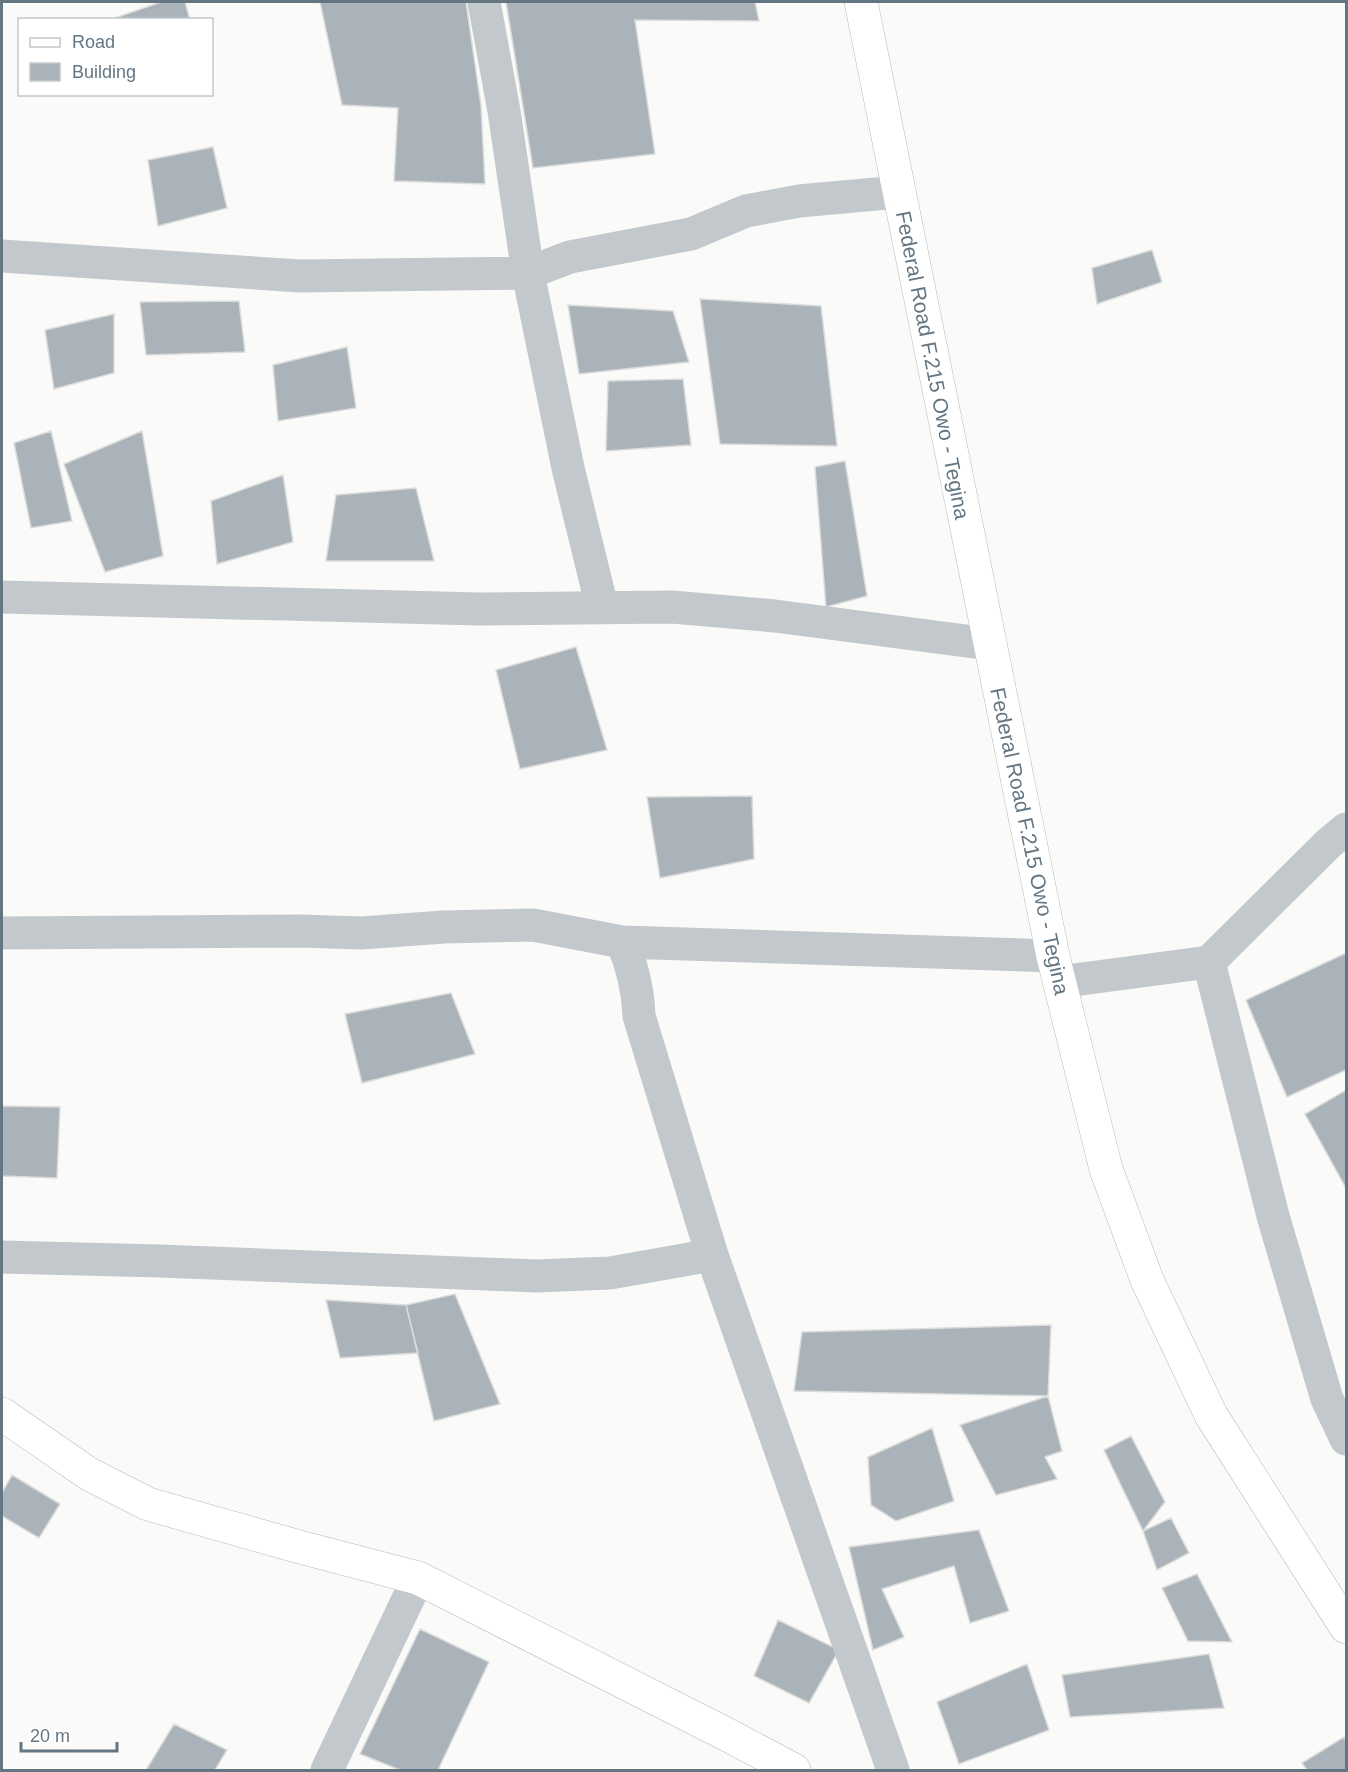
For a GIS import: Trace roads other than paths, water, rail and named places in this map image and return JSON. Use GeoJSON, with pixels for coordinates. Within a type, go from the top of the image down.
{"type":"FeatureCollection","features":[{"type":"Feature","properties":{"kind":"main road","name":"Federal Road F.215 Owo - Tegina"},"geometry":{"type":"LineString","coordinates":[[861,2],[1056,969],[1106,1169],[1147,1280],[1211,1415],[1347,1627]]}},
{"type":"Feature","properties":{"kind":"main road"},"geometry":{"type":"LineString","coordinates":[[2,1414],[89,1474],[148,1503],[296,1546],[418,1578],[794,1770]]}},
{"type":"Feature","properties":{"kind":"street"},"geometry":{"type":"LineString","coordinates":[[484,2],[504,111],[528,273],[568,468],[602,607]]}},
{"type":"Feature","properties":{"kind":"street"},"geometry":{"type":"LineString","coordinates":[[2,256],[300,276],[528,273],[570,257],[691,234],[746,212],[800,201],[898,192]]}},
{"type":"Feature","properties":{"kind":"street"},"geometry":{"type":"LineString","coordinates":[[2,597],[479,609],[672,607],[775,616],[989,644]]}},
{"type":"Feature","properties":{"kind":"street"},"geometry":{"type":"LineString","coordinates":[[2,933],[300,931],[361,933],[444,927],[533,926],[622,942],[1056,969],[1209,962],[1329,843],[1347,829]]}},
{"type":"Feature","properties":{"kind":"street"},"geometry":{"type":"LineString","coordinates":[[622,942],[632,965],[638,989],[639,1016],[711,1255],[893,1770]]}},
{"type":"Feature","properties":{"kind":"street"},"geometry":{"type":"LineString","coordinates":[[1209,962],[1273,1216],[1327,1399],[1347,1439]]}},
{"type":"Feature","properties":{"kind":"street"},"geometry":{"type":"LineString","coordinates":[[2,1257],[537,1276],[610,1273],[711,1255]]}},
{"type":"Feature","properties":{"kind":"street"},"geometry":{"type":"LineString","coordinates":[[327,1770],[418,1578]]}}]}
